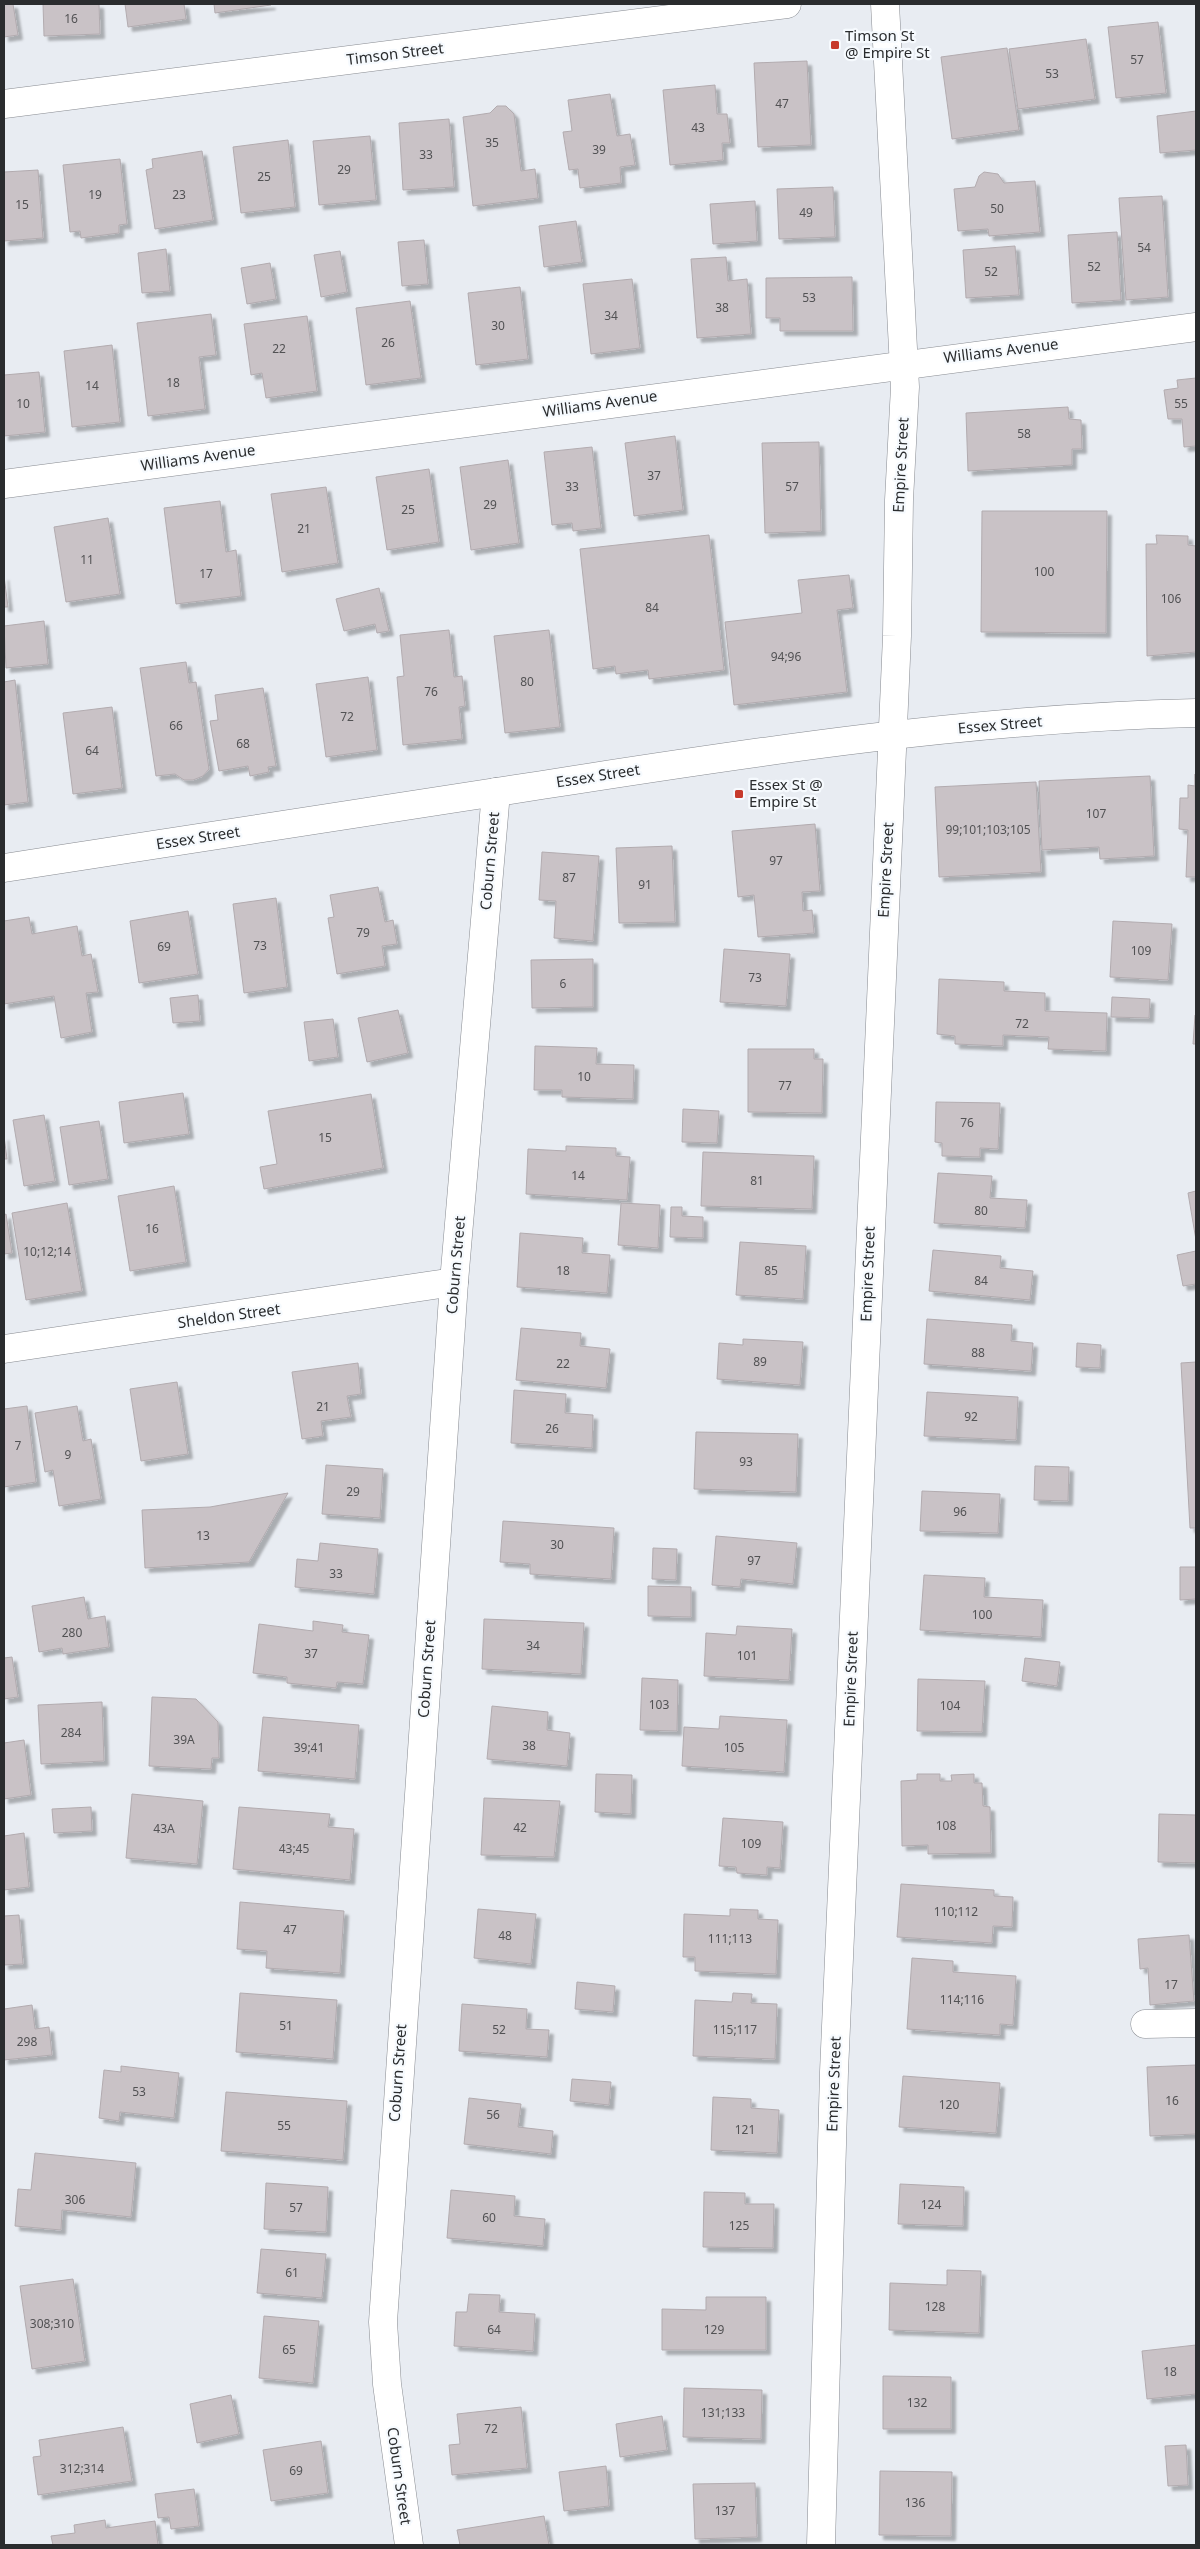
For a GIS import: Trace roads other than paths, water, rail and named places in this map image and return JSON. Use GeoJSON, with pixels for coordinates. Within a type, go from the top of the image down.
{"type":"FeatureCollection","features":[{"type":"Feature","properties":{"kind":"street","name":"Timson Street"},"geometry":{"type":"LineString","coordinates":[[4,104],[787,4]]}},
{"type":"Feature","properties":{"kind":"street","name":"Empire Street"},"geometry":{"type":"LineString","coordinates":[[821,2545],[836,2033],[897,636],[904,363],[885,4]]}},
{"type":"Feature","properties":{"kind":"street","name":"Williams Avenue"},"geometry":{"type":"LineString","coordinates":[[4,484],[904,363],[1196,326]]}},
{"type":"Feature","properties":{"kind":"street","name":"Essex Street"},"geometry":{"type":"LineString","coordinates":[[4,868],[496,792],[892,736],[1084,718],[1196,713]]}},
{"type":"Feature","properties":{"kind":"street","name":"Coburn Street"},"geometry":{"type":"LineString","coordinates":[[409,2545],[387,2384],[383,2322],[454,1282],[496,792]]}},
{"type":"Feature","properties":{"kind":"street","name":"Sheldon Street"},"geometry":{"type":"LineString","coordinates":[[4,1349],[454,1282]]}},
{"type":"Feature","properties":{"kind":"street"},"geometry":{"type":"LineString","coordinates":[[1146,2024],[1196,2023]]}},
{"type":"Feature","properties":{"kind":"place","name":"Timson St @ Empire St"},"geometry":{"type":"Point","coordinates":[835,45]}},
{"type":"Feature","properties":{"kind":"place","name":"Essex St @ Empire St"},"geometry":{"type":"Point","coordinates":[739,794]}}]}
